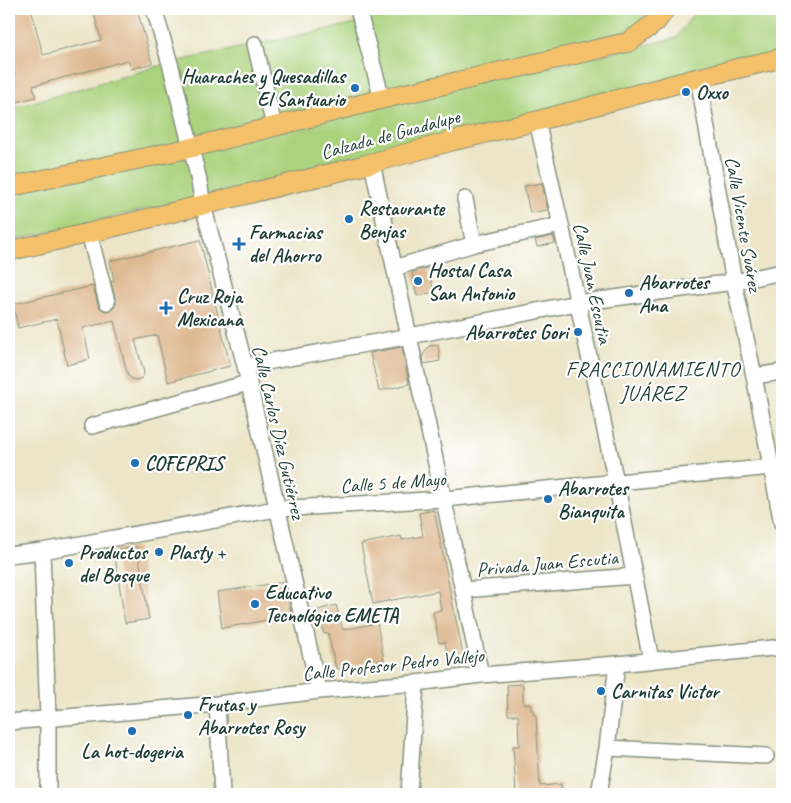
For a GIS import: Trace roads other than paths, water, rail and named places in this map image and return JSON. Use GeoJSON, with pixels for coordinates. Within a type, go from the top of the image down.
{"type":"FeatureCollection","features":[{"type":"Feature","properties":{"kind":"main road","name":"Calzada de Guadalupe"},"geometry":{"type":"LineString","coordinates":[[9,188],[190,148],[382,99],[629,42],[656,22],[665,9]]}},
{"type":"Feature","properties":{"kind":"main road","name":"Calzada de Guadalupe"},"geometry":{"type":"LineString","coordinates":[[9,251],[203,205],[782,58]]}},
{"type":"Feature","properties":{"kind":"street","name":"Calle Carlos Díez Gutiérrez"},"geometry":{"type":"LineString","coordinates":[[154,9],[171,67],[198,176],[203,205],[244,366],[319,691]]}},
{"type":"Feature","properties":{"kind":"street"},"geometry":{"type":"LineString","coordinates":[[358,9],[382,99]]}},
{"type":"Feature","properties":{"kind":"street"},"geometry":{"type":"LineString","coordinates":[[255,44],[274,126]]}},
{"type":"Feature","properties":{"kind":"street","name":"Calle Vicente Suárez"},"geometry":{"type":"LineString","coordinates":[[698,78],[734,282],[754,376],[777,467],[782,524]]}},
{"type":"Feature","properties":{"kind":"street","name":"Calle Juan Escutia"},"geometry":{"type":"LineString","coordinates":[[537,121],[616,482],[651,660]]}},
{"type":"Feature","properties":{"kind":"street"},"geometry":{"type":"LineString","coordinates":[[372,162],[481,675]]}},
{"type":"Feature","properties":{"kind":"street"},"geometry":{"type":"LineString","coordinates":[[465,199],[474,244]]}},
{"type":"Feature","properties":{"kind":"street"},"geometry":{"type":"LineString","coordinates":[[394,268],[474,244],[560,225]]}},
{"type":"Feature","properties":{"kind":"street"},"geometry":{"type":"LineString","coordinates":[[89,233],[107,302]]}},
{"type":"Feature","properties":{"kind":"street"},"geometry":{"type":"LineString","coordinates":[[244,366],[577,303],[734,282],[782,272]]}},
{"type":"Feature","properties":{"kind":"street"},"geometry":{"type":"LineString","coordinates":[[754,376],[782,372]]}},
{"type":"Feature","properties":{"kind":"street"},"geometry":{"type":"LineString","coordinates":[[92,426],[248,383]]}},
{"type":"Feature","properties":{"kind":"street","name":"Calle 5 de Mayo"},"geometry":{"type":"LineString","coordinates":[[9,555],[42,551],[276,509],[444,499],[777,467]]}},
{"type":"Feature","properties":{"kind":"street"},"geometry":{"type":"LineString","coordinates":[[42,551],[48,718],[48,794]]}},
{"type":"Feature","properties":{"kind":"street","name":"Privada Juan Escutia"},"geometry":{"type":"LineString","coordinates":[[463,590],[634,576]]}},
{"type":"Feature","properties":{"kind":"street","name":"Calle Profesor Pedro Vallejo"},"geometry":{"type":"LineString","coordinates":[[9,722],[217,704],[319,691],[782,647]]}},
{"type":"Feature","properties":{"kind":"street"},"geometry":{"type":"LineString","coordinates":[[599,794],[607,748],[617,664]]}},
{"type":"Feature","properties":{"kind":"street"},"geometry":{"type":"LineString","coordinates":[[409,794],[416,683]]}},
{"type":"Feature","properties":{"kind":"street"},"geometry":{"type":"LineString","coordinates":[[217,704],[222,794]]}},
{"type":"Feature","properties":{"kind":"street"},"geometry":{"type":"LineString","coordinates":[[607,748],[766,756]]}},
{"type":"Feature","properties":{"kind":"place","name":"Huaraches y Quesadillas El Santuario"},"geometry":{"type":"Point","coordinates":[355,88]}},
{"type":"Feature","properties":{"kind":"place","name":"Oxxo"},"geometry":{"type":"Point","coordinates":[686,92]}},
{"type":"Feature","properties":{"kind":"place","name":"Restaurante Benjas"},"geometry":{"type":"Point","coordinates":[349,219]}},
{"type":"Feature","properties":{"kind":"place","name":"Farmacias del Ahorro"},"geometry":{"type":"Point","coordinates":[239,244]}},
{"type":"Feature","properties":{"kind":"place","name":"Hostal Casa San Antonio"},"geometry":{"type":"Point","coordinates":[418,281]}},
{"type":"Feature","properties":{"kind":"place","name":"Abarrotes Ana"},"geometry":{"type":"Point","coordinates":[629,293]}},
{"type":"Feature","properties":{"kind":"place","name":"Cruz Roja Mexicana"},"geometry":{"type":"Point","coordinates":[166,308]}},
{"type":"Feature","properties":{"kind":"place","name":"Abarrotes Gori"},"geometry":{"type":"Point","coordinates":[578,332]}},
{"type":"Feature","properties":{"kind":"place","name":"COFEPRIS"},"geometry":{"type":"Point","coordinates":[135,463]}},
{"type":"Feature","properties":{"kind":"place","name":"Abarrotes Bianquita"},"geometry":{"type":"Point","coordinates":[548,499]}},
{"type":"Feature","properties":{"kind":"place","name":"Plasty +"},"geometry":{"type":"Point","coordinates":[159,552]}},
{"type":"Feature","properties":{"kind":"place","name":"Productos del Bosque"},"geometry":{"type":"Point","coordinates":[69,563]}},
{"type":"Feature","properties":{"kind":"place","name":"Educativo Tecnológico EMETA"},"geometry":{"type":"Point","coordinates":[255,604]}},
{"type":"Feature","properties":{"kind":"place","name":"Carnitas Victor"},"geometry":{"type":"Point","coordinates":[601,691]}},
{"type":"Feature","properties":{"kind":"place","name":"Frutas y Abarrotes Rosy"},"geometry":{"type":"Point","coordinates":[188,715]}},
{"type":"Feature","properties":{"kind":"place","name":"La hot-dogeria"},"geometry":{"type":"Point","coordinates":[132,731]}},
{"type":"Feature","properties":{"kind":"district","name":"FRACCIONAMIENTO JUÁREZ"},"geometry":{"type":"Point","coordinates":[653,381]}}]}
